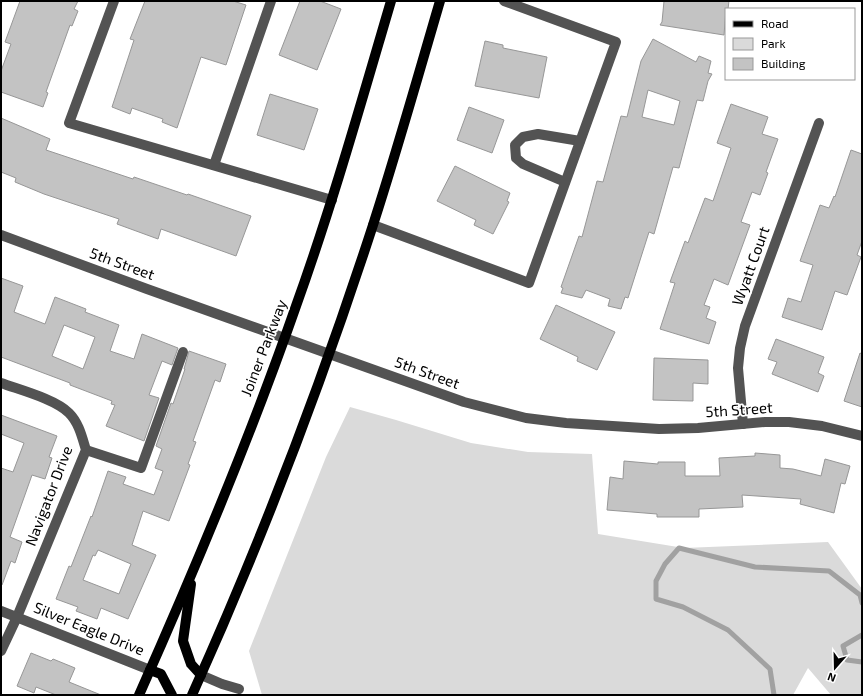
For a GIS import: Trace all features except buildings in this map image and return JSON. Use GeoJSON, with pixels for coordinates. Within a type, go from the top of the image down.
{"type":"FeatureCollection","features":[{"type":"Feature","properties":{"kind":"main road","name":"Joiner Parkway"},"geometry":{"type":"LineString","coordinates":[[139,695],[230,481],[284,338],[332,200],[391,1]]}},
{"type":"Feature","properties":{"kind":"main road"},"geometry":{"type":"LineString","coordinates":[[192,695],[238,590],[275,499],[329,354],[373,225],[440,1]]}},
{"type":"Feature","properties":{"kind":"main road"},"geometry":{"type":"LineString","coordinates":[[193,570],[183,641],[192,664],[201,674]]}},
{"type":"Feature","properties":{"kind":"main road"},"geometry":{"type":"LineString","coordinates":[[150,670],[161,674],[172,695]]}},
{"type":"Feature","properties":{"kind":"street"},"geometry":{"type":"LineString","coordinates":[[114,1],[70,123],[332,200]]}},
{"type":"Feature","properties":{"kind":"street"},"geometry":{"type":"LineString","coordinates":[[214,165],[271,1]]}},
{"type":"Feature","properties":{"kind":"street"},"geometry":{"type":"LineString","coordinates":[[373,225],[529,283],[616,42],[504,1]]}},
{"type":"Feature","properties":{"kind":"street","name":"Wyatt Court"},"geometry":{"type":"LineString","coordinates":[[743,424],[738,368],[740,348],[745,326],[819,123]]}},
{"type":"Feature","properties":{"kind":"street"},"geometry":{"type":"LineString","coordinates":[[566,182],[523,164],[516,158],[515,146],[523,138],[538,134],[580,141]]}},
{"type":"Feature","properties":{"kind":"street","name":"5th Street"},"geometry":{"type":"LineString","coordinates":[[1,235],[110,276],[464,402],[526,418],[566,424],[659,429],[698,428],[765,422],[789,422],[822,426],[862,436]]}},
{"type":"Feature","properties":{"kind":"street"},"geometry":{"type":"LineString","coordinates":[[86,450],[141,468],[183,352]]}},
{"type":"Feature","properties":{"kind":"street","name":"Navigator Drive"},"geometry":{"type":"LineString","coordinates":[[1,384],[55,403],[70,413],[79,428],[86,450],[17,617],[1,651]]}},
{"type":"Feature","properties":{"kind":"street","name":"Silver Eagle Drive"},"geometry":{"type":"LineString","coordinates":[[1,611],[150,670]]}},
{"type":"Feature","properties":{"kind":"street"},"geometry":{"type":"LineString","coordinates":[[201,674],[222,684],[239,689]]}},
{"type":"Feature","properties":{"kind":"green space"},"geometry":{"type":"Polygon","coordinates":[[[350,407],[471,443],[528,452],[592,454],[598,534],[684,548],[828,542],[862,589],[862,695],[831,695],[808,668],[793,695],[262,695],[249,651],[326,457],[350,407]]]}},
{"type":"Feature","properties":{"kind":"waterway"},"geometry":{"type":"LineString","coordinates":[[774,695],[770,669],[728,630],[683,607],[656,599],[656,581],[665,564],[679,548],[755,567],[829,571],[860,595],[862,603]]}},
{"type":"Feature","properties":{"kind":"waterway"},"geometry":{"type":"LineString","coordinates":[[862,635],[843,646],[847,660],[862,662]]}}]}
